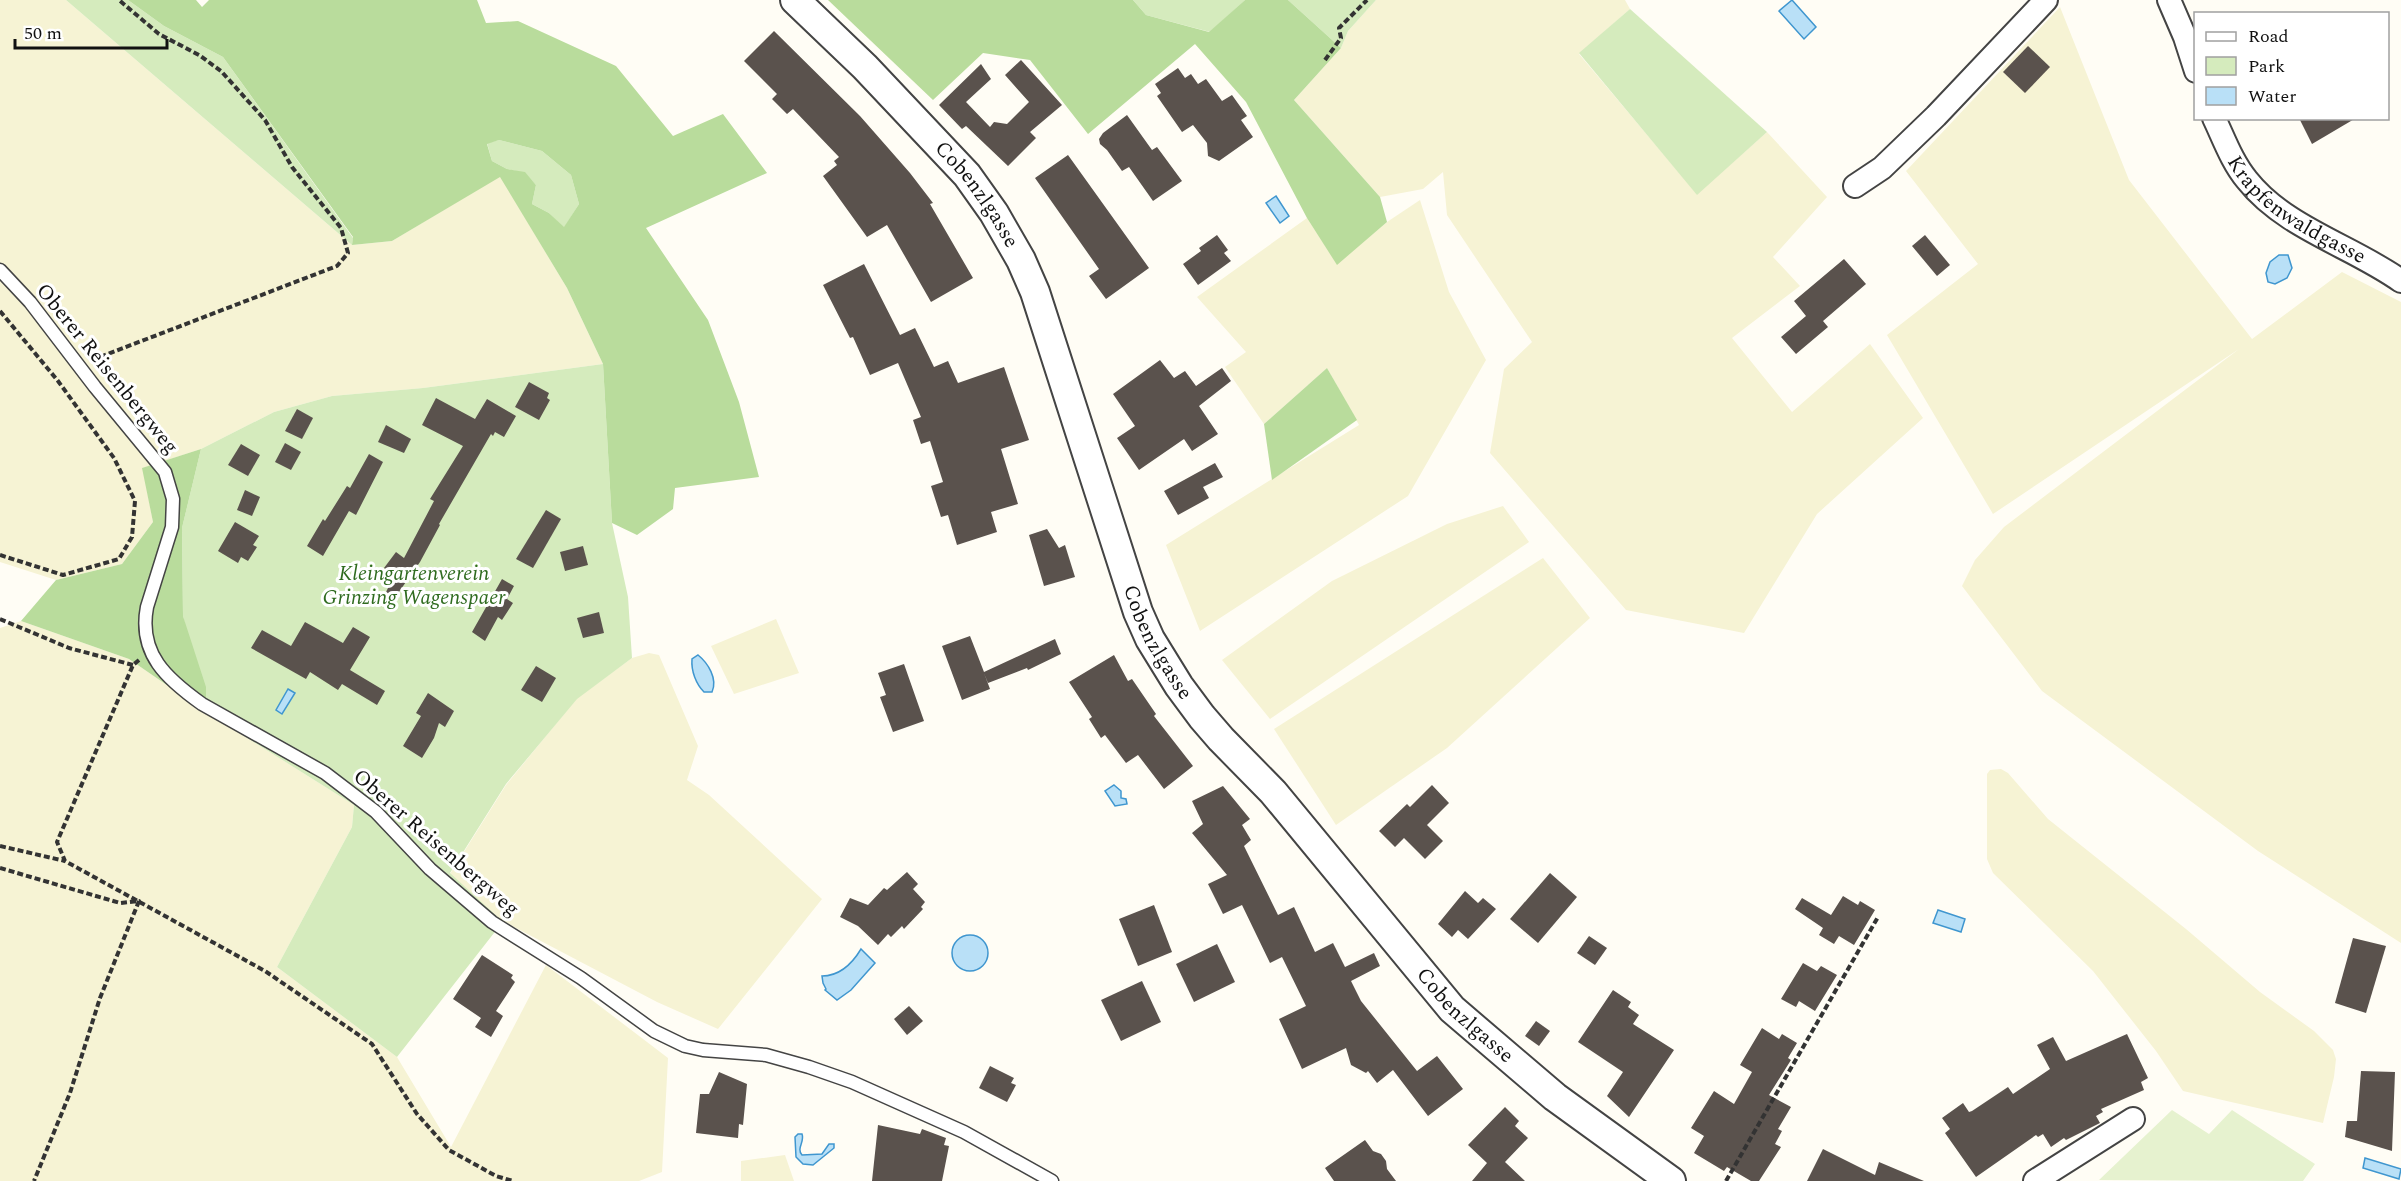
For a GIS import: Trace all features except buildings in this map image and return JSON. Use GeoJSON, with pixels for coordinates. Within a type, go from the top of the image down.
{"type":"FeatureCollection","features":[{"type":"Feature","properties":{"kind":"street","name":"Cobenzlgasse"},"geometry":{"type":"LineString","coordinates":[[795,0],[865,67],[967,175],[994,213],[1021,260],[1035,292],[1138,612],[1150,639],[1185,694],[1221,739],[1260,777],[1307,832],[1452,1009],[1555,1097],[1671,1181]]}},
{"type":"Feature","properties":{"kind":"street"},"geometry":{"type":"LineString","coordinates":[[1855,186],[1882,168],[2046,0]]}},
{"type":"Feature","properties":{"kind":"street"},"geometry":{"type":"LineString","coordinates":[[2169,0],[2194,65]]}},
{"type":"Feature","properties":{"kind":"street","name":"Krapfenwaldgasse"},"geometry":{"type":"LineString","coordinates":[[2215,120],[2238,168],[2260,195],[2304,226],[2401,281]]}},
{"type":"Feature","properties":{"kind":"street"},"geometry":{"type":"LineString","coordinates":[[2035,1181],[2133,1119]]}},
{"type":"Feature","properties":{"kind":"lane","name":"Oberer Reisenbergweg"},"geometry":{"type":"LineString","coordinates":[[0,270],[30,302],[165,472],[174,499],[172,527],[152,588],[145,619],[150,650],[168,676],[185,692],[202,704],[325,773],[376,812],[430,869],[492,922],[581,978],[654,1031],[685,1046],[703,1050],[766,1055],[852,1082],[964,1132],[1052,1181]]}},
{"type":"Feature","properties":{"kind":"path"},"geometry":{"type":"LineString","coordinates":[[79,366],[338,266],[348,253],[341,228],[292,167],[265,120],[228,79],[199,55],[159,34],[119,0]]}},
{"type":"Feature","properties":{"kind":"path"},"geometry":{"type":"LineString","coordinates":[[1325,60],[1341,38],[1339,28],[1367,0]]}},
{"type":"Feature","properties":{"kind":"path"},"geometry":{"type":"LineString","coordinates":[[0,311],[58,381],[114,458],[135,501],[132,537],[119,560],[63,575],[0,555]]}},
{"type":"Feature","properties":{"kind":"path"},"geometry":{"type":"LineString","coordinates":[[0,619],[69,648],[133,665]]}},
{"type":"Feature","properties":{"kind":"path"},"geometry":{"type":"LineString","coordinates":[[65,861],[57,842],[133,665],[150,650]]}},
{"type":"Feature","properties":{"kind":"path"},"geometry":{"type":"LineString","coordinates":[[0,846],[65,861],[265,971],[372,1044],[417,1114],[449,1150],[496,1176],[513,1181]]}},
{"type":"Feature","properties":{"kind":"path"},"geometry":{"type":"LineString","coordinates":[[0,868],[120,903],[139,901]]}},
{"type":"Feature","properties":{"kind":"path"},"geometry":{"type":"LineString","coordinates":[[34,1181],[70,1093],[100,998],[139,901]]}},
{"type":"Feature","properties":{"kind":"path"},"geometry":{"type":"LineString","coordinates":[[1726,1181],[1878,917]]}},
{"type":"Feature","properties":{"kind":"shaded area"},"geometry":{"type":"Polygon","coordinates":[[[0,0],[66,0],[352,245],[392,241],[500,176],[567,288],[603,364],[423,388],[332,396],[274,412],[201,449],[143,468],[153,522],[122,564],[56,580],[0,562],[0,0]]]}},
{"type":"Feature","properties":{"kind":"shaded area"},"geometry":{"type":"Polygon","coordinates":[[[1376,0],[1625,0],[1630,9],[1579,54],[1697,194],[1767,132],[1827,197],[1773,257],[1800,286],[1732,338],[1792,412],[1870,344],[1923,418],[1817,514],[1744,633],[1626,610],[1490,453],[1504,369],[1532,342],[1447,215],[1443,172],[1423,189],[1380,197],[1294,100],[1341,48],[1348,31],[1376,0]]]}},
{"type":"Feature","properties":{"kind":"shaded area"},"geometry":{"type":"Polygon","coordinates":[[[2060,7],[2129,180],[2252,339],[2342,272],[2401,302],[2401,943],[2258,851],[2042,691],[1962,586],[1975,560],[2004,527],[2239,349],[1993,514],[1887,335],[1978,264],[1906,171],[2060,7]]]}},
{"type":"Feature","properties":{"kind":"shaded area"},"geometry":{"type":"Polygon","coordinates":[[[1420,200],[1449,292],[1486,360],[1408,496],[1200,631],[1166,545],[1359,425],[1327,368],[1264,424],[1225,367],[1246,352],[1197,297],[1307,218],[1337,264],[1387,222],[1420,200]]]}},
{"type":"Feature","properties":{"kind":"shaded area"},"geometry":{"type":"Polygon","coordinates":[[[1503,506],[1529,542],[1270,719],[1222,660],[1332,581],[1447,524],[1503,506]]]}},
{"type":"Feature","properties":{"kind":"shaded area"},"geometry":{"type":"Polygon","coordinates":[[[1543,558],[1590,618],[1447,748],[1336,825],[1274,729],[1543,558]]]}},
{"type":"Feature","properties":{"kind":"shaded area"},"geometry":{"type":"Polygon","coordinates":[[[776,619],[799,673],[734,694],[711,646],[776,619]]]}},
{"type":"Feature","properties":{"kind":"shaded area"},"geometry":{"type":"Polygon","coordinates":[[[21,621],[129,659],[206,712],[354,805],[352,827],[277,967],[397,1057],[451,1147],[546,965],[668,1058],[662,1172],[639,1181],[0,1181],[0,628],[21,621]]]}},
{"type":"Feature","properties":{"kind":"shaded area"},"geometry":{"type":"Polygon","coordinates":[[[649,653],[659,655],[698,746],[687,780],[709,795],[822,899],[718,1029],[657,1002],[501,920],[450,874],[506,785],[577,698],[632,658],[649,653]]]}},
{"type":"Feature","properties":{"kind":"shaded area"},"geometry":{"type":"Polygon","coordinates":[[[2001,769],[2008,773],[2048,819],[2186,929],[2260,992],[2314,1031],[2333,1050],[2336,1059],[2334,1077],[2323,1123],[2183,1091],[2156,1051],[2093,971],[1993,873],[1987,859],[1987,774],[1990,770],[2001,769]]]}},
{"type":"Feature","properties":{"kind":"shaded area"},"geometry":{"type":"Polygon","coordinates":[[[785,1155],[794,1181],[741,1181],[741,1161],[785,1155]]]}},
{"type":"Feature","properties":{"kind":"green space"},"geometry":{"type":"Polygon","coordinates":[[[66,0],[128,0],[164,26],[223,57],[353,238],[352,245],[66,0]]]}},
{"type":"Feature","properties":{"kind":"green space"},"geometry":{"type":"Polygon","coordinates":[[[128,0],[196,0],[202,7],[209,0],[477,0],[486,23],[518,21],[616,66],[673,136],[723,114],[767,173],[646,228],[708,320],[739,402],[759,477],[675,488],[673,509],[637,535],[612,523],[603,364],[567,288],[500,177],[392,241],[352,245],[353,237],[223,57],[164,26],[128,0]],[[499,140],[487,144],[492,161],[507,169],[525,172],[536,185],[532,204],[549,213],[564,227],[579,204],[571,175],[542,151],[499,140]]]}},
{"type":"Feature","properties":{"kind":"green space"},"geometry":{"type":"Polygon","coordinates":[[[828,0],[1133,0],[1146,15],[1209,32],[1245,0],[1288,0],[1341,48],[1294,100],[1380,197],[1387,222],[1337,265],[1307,218],[1246,102],[1195,44],[1088,134],[1030,60],[983,53],[933,100],[828,0]]]}},
{"type":"Feature","properties":{"kind":"green space"},"geometry":{"type":"Polygon","coordinates":[[[1133,0],[1245,0],[1210,32],[1146,15],[1133,0]]]}},
{"type":"Feature","properties":{"kind":"green space"},"geometry":{"type":"Polygon","coordinates":[[[1288,0],[1376,0],[1348,31],[1341,48],[1288,0]]]}},
{"type":"Feature","properties":{"kind":"green space"},"geometry":{"type":"Polygon","coordinates":[[[1630,9],[1767,132],[1697,195],[1579,53],[1630,9]]]}},
{"type":"Feature","properties":{"kind":"green space"},"geometry":{"type":"Polygon","coordinates":[[[499,140],[542,151],[571,175],[579,204],[564,228],[549,213],[532,204],[536,185],[525,173],[507,169],[492,161],[487,143],[499,140]]]}},
{"type":"Feature","properties":{"kind":"green space","name":"Kleingartenverein Grinzing Wagenspaer"},"geometry":{"type":"Polygon","coordinates":[[[603,364],[612,523],[628,597],[632,658],[577,699],[506,784],[450,873],[501,920],[494,933],[397,1057],[277,967],[352,827],[354,805],[206,712],[183,616],[182,528],[201,449],[274,412],[332,396],[423,388],[603,364]]]}},
{"type":"Feature","properties":{"kind":"green space"},"geometry":{"type":"Polygon","coordinates":[[[1327,368],[1357,420],[1272,480],[1264,424],[1327,368]]]}},
{"type":"Feature","properties":{"kind":"green space"},"geometry":{"type":"Polygon","coordinates":[[[201,449],[182,528],[183,616],[206,687],[206,712],[129,659],[21,621],[56,580],[122,564],[153,522],[142,468],[201,449]]]}},
{"type":"Feature","properties":{"kind":"green space"},"geometry":{"type":"Polygon","coordinates":[[[2172,1110],[2209,1134],[2232,1110],[2315,1164],[2303,1181],[2099,1180],[2172,1110]]]}},
{"type":"Feature","properties":{"kind":"water"},"geometry":{"type":"Polygon","coordinates":[[[1792,0],[1816,27],[1804,39],[1779,11],[1792,0]]]}},
{"type":"Feature","properties":{"kind":"water"},"geometry":{"type":"Polygon","coordinates":[[[1276,196],[1289,216],[1280,223],[1266,203],[1276,196]]]}},
{"type":"Feature","properties":{"kind":"water"},"geometry":{"type":"Polygon","coordinates":[[[2279,255],[2288,255],[2292,268],[2287,278],[2275,284],[2268,282],[2266,273],[2270,262],[2279,255]]]}},
{"type":"Feature","properties":{"kind":"water"},"geometry":{"type":"Polygon","coordinates":[[[698,655],[705,662],[713,677],[712,692],[704,692],[695,677],[692,659],[698,655]]]}},
{"type":"Feature","properties":{"kind":"water"},"geometry":{"type":"Polygon","coordinates":[[[288,689],[295,693],[282,714],[276,710],[288,689]]]}},
{"type":"Feature","properties":{"kind":"water"},"geometry":{"type":"Polygon","coordinates":[[[1114,785],[1121,791],[1121,798],[1126,799],[1127,804],[1115,806],[1105,791],[1114,785]]]}},
{"type":"Feature","properties":{"kind":"water"},"geometry":{"type":"Polygon","coordinates":[[[1938,910],[1965,919],[1961,932],[1933,923],[1938,910]]]}},
{"type":"Feature","properties":{"kind":"water"},"geometry":{"type":"Polygon","coordinates":[[[970,935],[983,940],[988,953],[983,966],[970,971],[957,966],[952,953],[957,940],[970,935]]]}},
{"type":"Feature","properties":{"kind":"water"},"geometry":{"type":"Polygon","coordinates":[[[861,949],[875,963],[851,990],[837,1000],[825,990],[822,976],[834,974],[845,968],[861,949]]]}},
{"type":"Feature","properties":{"kind":"water"},"geometry":{"type":"Polygon","coordinates":[[[802,1134],[803,1137],[800,1150],[802,1155],[822,1154],[829,1144],[834,1144],[834,1148],[813,1165],[803,1164],[796,1157],[795,1137],[802,1134]]]}},
{"type":"Feature","properties":{"kind":"water"},"geometry":{"type":"Polygon","coordinates":[[[2365,1158],[2401,1169],[2399,1179],[2363,1168],[2365,1158]]]}}]}
